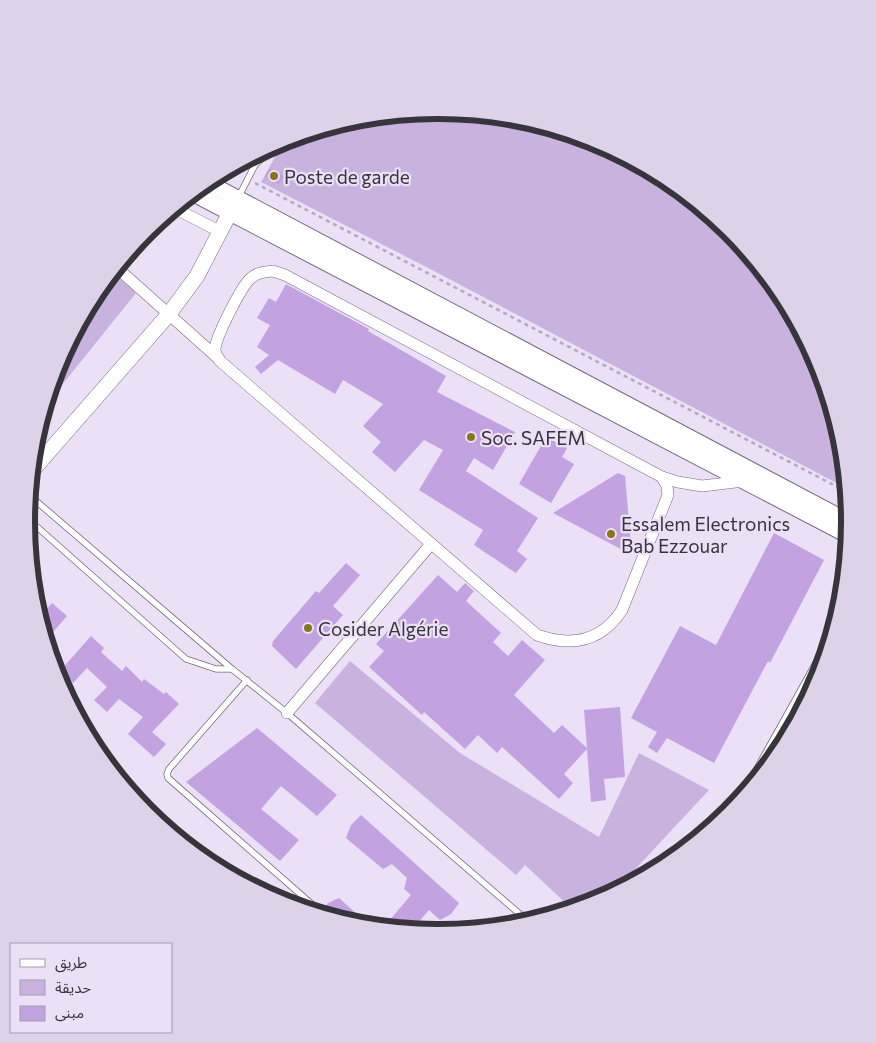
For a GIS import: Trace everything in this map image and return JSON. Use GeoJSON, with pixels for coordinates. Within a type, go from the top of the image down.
{"type":"FeatureCollection","features":[{"type":"Feature","properties":{"kind":"main road"},"geometry":{"type":"LineString","coordinates":[[212,187],[234,205],[841,531]]}},
{"type":"Feature","properties":{"kind":"main road"},"geometry":{"type":"LineString","coordinates":[[202,195],[234,205],[841,518]]}},
{"type":"Feature","properties":{"kind":"street"},"geometry":{"type":"LineString","coordinates":[[39,463],[169,314],[197,276],[234,205]]}},
{"type":"Feature","properties":{"kind":"street"},"geometry":{"type":"LineString","coordinates":[[181,212],[221,232]]}},
{"type":"Feature","properties":{"kind":"street"},"geometry":{"type":"LineString","coordinates":[[220,361],[215,352],[216,341],[244,284],[252,276],[261,272],[273,271],[285,275],[662,477],[702,486],[766,478]]}},
{"type":"Feature","properties":{"kind":"street"},"geometry":{"type":"LineString","coordinates":[[121,272],[220,361],[536,635],[554,641],[569,642],[588,638],[604,631],[615,621],[622,610],[668,494],[667,486],[662,477]]}},
{"type":"Feature","properties":{"kind":"street"},"geometry":{"type":"LineString","coordinates":[[288,714],[431,544]]}},
{"type":"Feature","properties":{"kind":"lane"},"geometry":{"type":"LineString","coordinates":[[234,205],[247,178],[260,160]]}},
{"type":"Feature","properties":{"kind":"lane"},"geometry":{"type":"LineString","coordinates":[[36,501],[232,669],[288,714],[522,916]]}},
{"type":"Feature","properties":{"kind":"lane"},"geometry":{"type":"LineString","coordinates":[[35,525],[186,659],[216,669],[232,669]]}},
{"type":"Feature","properties":{"kind":"lane"},"geometry":{"type":"LineString","coordinates":[[758,768],[814,667]]}},
{"type":"Feature","properties":{"kind":"lane"},"geometry":{"type":"LineString","coordinates":[[247,680],[169,769],[168,778],[312,904]]}},
{"type":"Feature","properties":{"kind":"path"},"geometry":{"type":"LineString","coordinates":[[247,178],[839,488]]}},
{"type":"Feature","properties":{"kind":"green space"},"geometry":{"type":"Polygon","coordinates":[[[412,119],[464,119],[517,126],[542,132],[592,149],[640,172],[683,202],[723,237],[758,276],[773,298],[799,343],[820,392],[833,443],[839,484],[261,182],[264,177],[279,185],[283,176],[269,168],[281,150],[308,140],[359,126],[412,119]]]}},
{"type":"Feature","properties":{"kind":"green space"},"geometry":{"type":"Polygon","coordinates":[[[117,277],[136,293],[56,393],[89,320],[117,277]]]}},
{"type":"Feature","properties":{"kind":"green space"},"geometry":{"type":"Polygon","coordinates":[[[350,661],[460,753],[599,837],[639,753],[709,790],[628,877],[592,894],[566,904],[525,865],[516,875],[315,703],[350,661]]]}},
{"type":"Feature","properties":{"kind":"building","name":"Poste de garde"},"geometry":{"type":"Polygon","coordinates":[[[269,168],[284,176],[279,185],[264,177],[269,168]]]}},
{"type":"Feature","properties":{"kind":"building"},"geometry":{"type":"Polygon","coordinates":[[[286,284],[369,329],[368,331],[446,376],[437,392],[515,432],[493,470],[474,458],[466,471],[538,518],[517,551],[527,559],[516,573],[474,545],[483,530],[419,490],[443,450],[424,440],[395,472],[372,452],[381,442],[363,426],[383,404],[343,380],[335,394],[278,360],[261,374],[255,367],[269,355],[257,347],[270,325],[257,318],[269,298],[276,302],[286,284]]]}},
{"type":"Feature","properties":{"kind":"building"},"geometry":{"type":"Polygon","coordinates":[[[546,437],[567,448],[562,457],[574,464],[551,503],[519,484],[546,437]]]}},
{"type":"Feature","properties":{"kind":"building","name":"Essalem Electronics Bab Ezzouar"},"geometry":{"type":"Polygon","coordinates":[[[618,473],[625,476],[632,555],[553,513],[618,473]]]}},
{"type":"Feature","properties":{"kind":"building"},"geometry":{"type":"Polygon","coordinates":[[[774,533],[824,560],[770,663],[768,661],[714,763],[667,738],[657,753],[648,747],[657,732],[631,718],[680,626],[716,645],[774,533]]]}},
{"type":"Feature","properties":{"kind":"building","name":"Cosider Algérie"},"geometry":{"type":"Polygon","coordinates":[[[346,563],[360,575],[333,606],[343,615],[296,669],[272,646],[273,641],[316,591],[319,593],[346,563]]]}},
{"type":"Feature","properties":{"kind":"building"},"geometry":{"type":"Polygon","coordinates":[[[438,575],[457,592],[465,583],[474,591],[466,601],[501,633],[493,642],[508,656],[522,640],[545,660],[514,695],[554,733],[562,725],[587,748],[584,710],[620,707],[625,777],[604,779],[606,800],[591,802],[587,749],[564,774],[573,783],[559,799],[502,747],[497,753],[478,735],[465,749],[424,712],[422,715],[369,667],[384,651],[376,644],[438,575]]]}},
{"type":"Feature","properties":{"kind":"building"},"geometry":{"type":"Polygon","coordinates":[[[52,603],[67,616],[51,634],[45,607],[47,609],[52,603]]]}},
{"type":"Feature","properties":{"kind":"building"},"geometry":{"type":"Polygon","coordinates":[[[91,636],[104,648],[101,652],[122,671],[126,666],[142,682],[144,679],[164,694],[166,692],[179,704],[152,732],[166,744],[154,757],[128,734],[143,717],[119,699],[107,712],[94,700],[107,687],[87,668],[73,683],[66,677],[63,668],[91,636]]]}},
{"type":"Feature","properties":{"kind":"building"},"geometry":{"type":"Polygon","coordinates":[[[257,728],[337,795],[317,816],[281,786],[261,809],[299,840],[280,861],[186,782],[257,728]]]}},
{"type":"Feature","properties":{"kind":"building"},"geometry":{"type":"Polygon","coordinates":[[[361,815],[459,903],[451,914],[440,920],[429,910],[417,924],[389,921],[411,895],[404,889],[407,878],[392,864],[383,869],[346,838],[351,825],[361,815]]]}},
{"type":"Feature","properties":{"kind":"building"},"geometry":{"type":"Polygon","coordinates":[[[339,898],[360,917],[324,908],[328,903],[339,898]]]}},
{"type":"Feature","properties":{"kind":"building"},"geometry":{"type":"Polygon","coordinates":[[[489,917],[493,921],[491,921],[484,922],[489,917]]]}},
{"type":"Feature","properties":{"kind":"place","name":"Poste de garde"},"geometry":{"type":"Point","coordinates":[274,176]}},
{"type":"Feature","properties":{"kind":"place","name":"Soc. SAFEM"},"geometry":{"type":"Point","coordinates":[471,437]}},
{"type":"Feature","properties":{"kind":"place","name":"Essalem Electronics Bab Ezzouar"},"geometry":{"type":"Point","coordinates":[611,534]}},
{"type":"Feature","properties":{"kind":"place","name":"Cosider Algérie"},"geometry":{"type":"Point","coordinates":[308,628]}}]}
